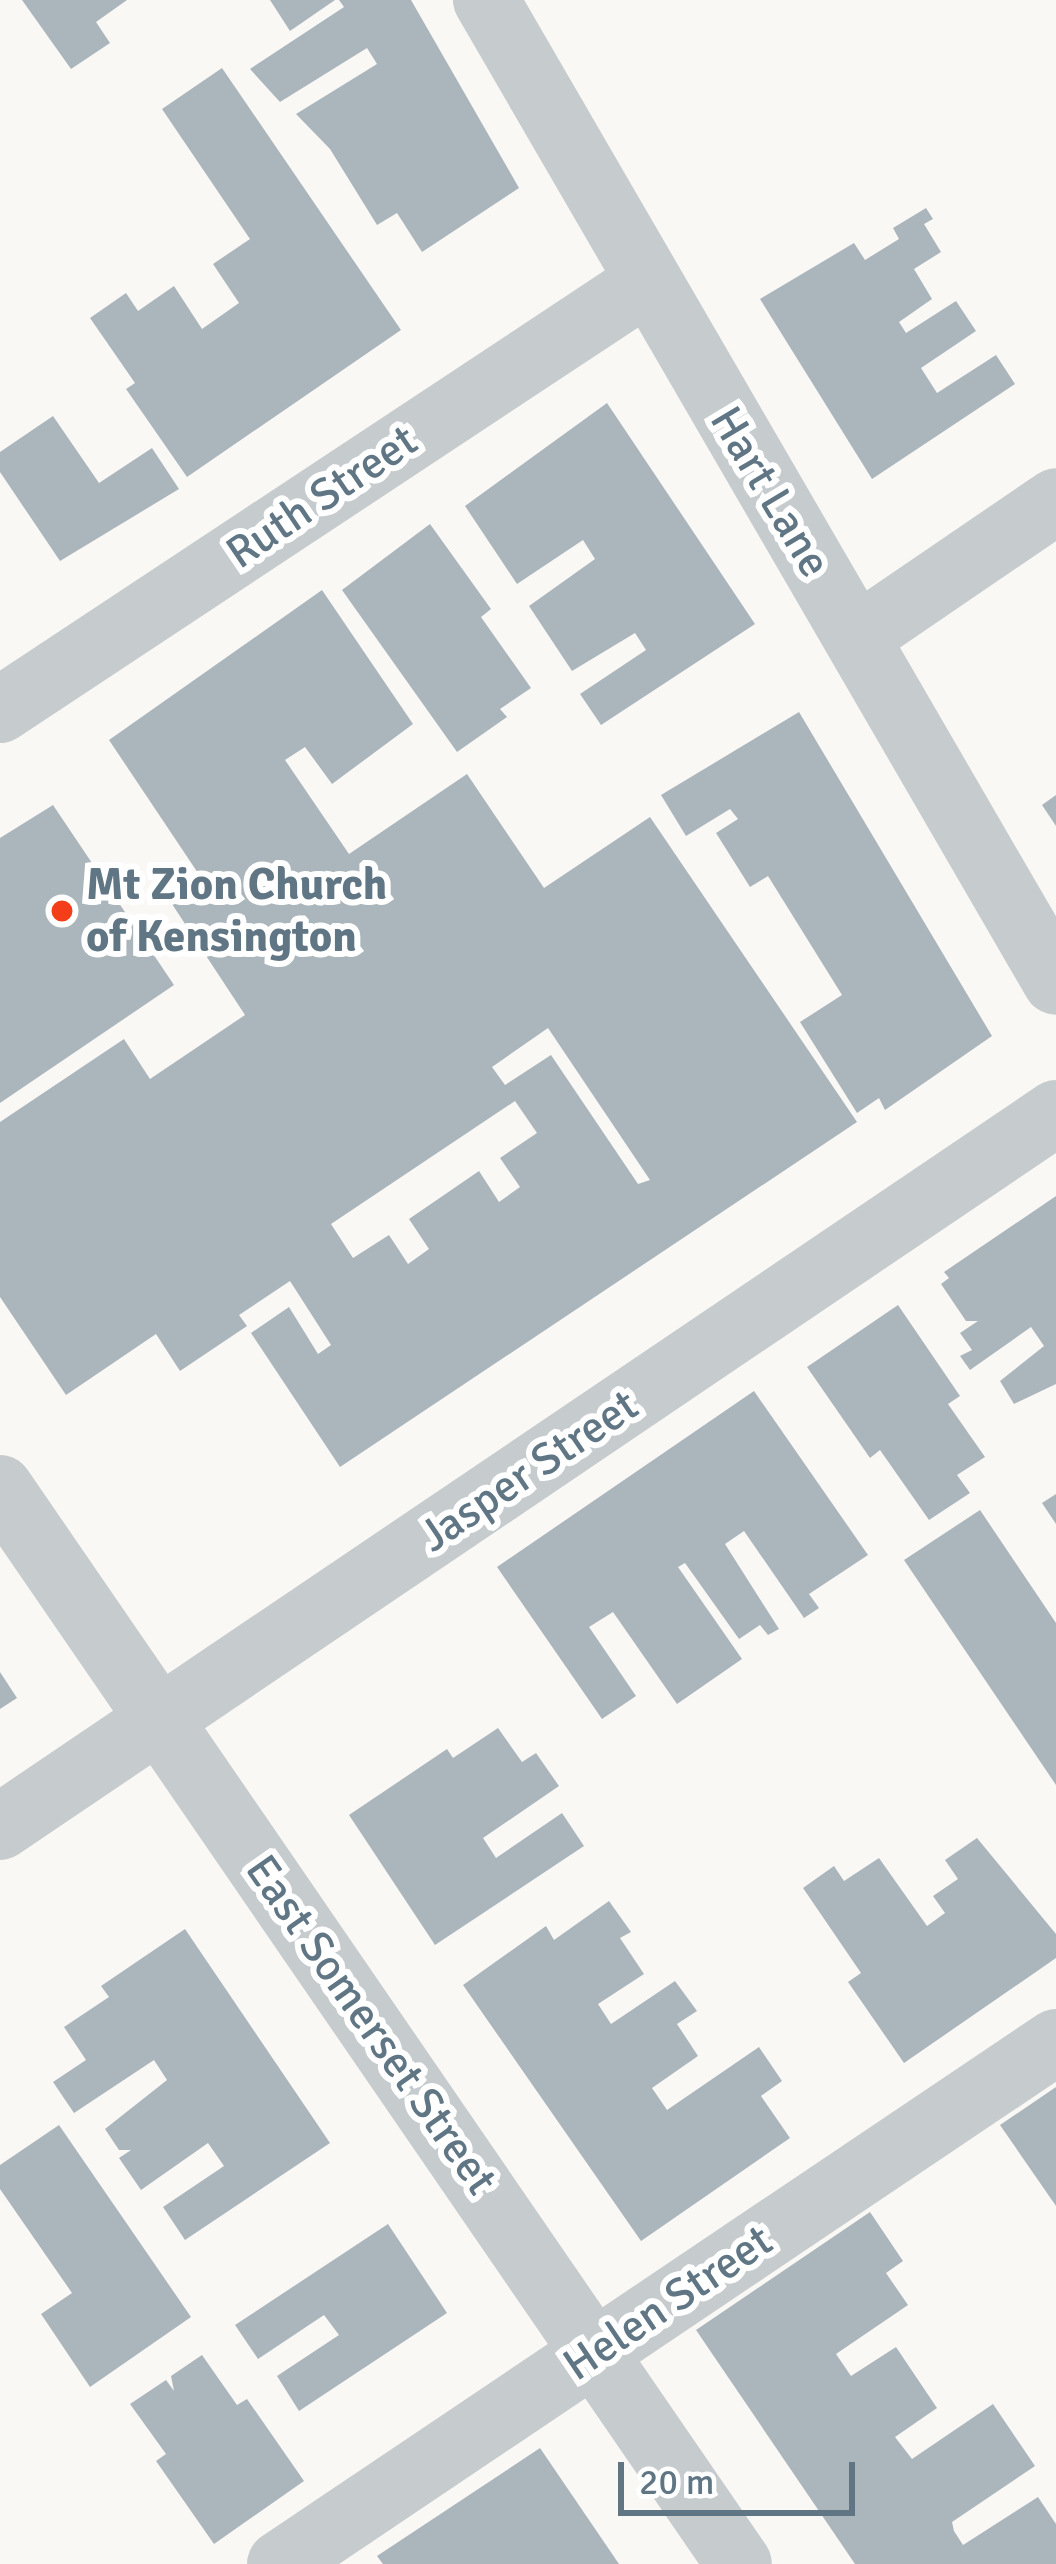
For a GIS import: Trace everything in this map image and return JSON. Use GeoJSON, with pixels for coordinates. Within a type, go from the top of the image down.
{"type":"FeatureCollection","features":[{"type":"Feature","properties":{"kind":"street","name":"Hart Lane"},"geometry":{"type":"LineString","coordinates":[[494,3],[644,284],[1056,982]]}},
{"type":"Feature","properties":{"kind":"street","name":"Ruth Street"},"geometry":{"type":"LineString","coordinates":[[0,710],[644,284]]}},
{"type":"Feature","properties":{"kind":"street"},"geometry":{"type":"LineString","coordinates":[[856,637],[1056,501]]}},
{"type":"Feature","properties":{"kind":"street","name":"Jasper Street"},"geometry":{"type":"LineString","coordinates":[[0,1827],[1056,1112]]}},
{"type":"Feature","properties":{"kind":"street","name":"East Somerset Street"},"geometry":{"type":"LineString","coordinates":[[0,1488],[597,2350],[739,2564]]}},
{"type":"Feature","properties":{"kind":"street","name":"Helen Street"},"geometry":{"type":"LineString","coordinates":[[280,2564],[1056,2042]]}},
{"type":"Feature","properties":{"kind":"building"},"geometry":{"type":"Polygon","coordinates":[[[22,0],[127,0],[96,22],[110,43],[71,69],[22,0]]]}},
{"type":"Feature","properties":{"kind":"building"},"geometry":{"type":"Polygon","coordinates":[[[270,0],[335,0],[290,31],[270,0]]]}},
{"type":"Feature","properties":{"kind":"building"},"geometry":{"type":"Polygon","coordinates":[[[339,0],[411,0],[519,188],[422,252],[397,213],[377,225],[330,149],[296,114],[377,64],[367,48],[280,102],[250,69],[344,7],[339,0]]]}},
{"type":"Feature","properties":{"kind":"building"},"geometry":{"type":"Polygon","coordinates":[[[222,68],[401,330],[187,477],[126,389],[135,383],[90,318],[126,293],[138,311],[174,286],[202,329],[239,303],[213,264],[250,239],[162,109],[222,68]]]}},
{"type":"Feature","properties":{"kind":"building"},"geometry":{"type":"Polygon","coordinates":[[[926,208],[933,219],[924,224],[941,252],[914,269],[932,299],[899,322],[906,333],[956,301],[976,331],[921,368],[937,393],[996,355],[1015,384],[872,479],[760,299],[854,243],[865,260],[899,239],[893,228],[926,208]]]}},
{"type":"Feature","properties":{"kind":"building"},"geometry":{"type":"Polygon","coordinates":[[[607,403],[755,624],[601,725],[580,694],[646,650],[635,633],[572,671],[529,606],[595,559],[583,540],[517,584],[465,506],[607,403]]]}},
{"type":"Feature","properties":{"kind":"building"},"geometry":{"type":"Polygon","coordinates":[[[53,416],[99,483],[152,448],[179,489],[60,561],[0,472],[0,452],[53,416]]]}},
{"type":"Feature","properties":{"kind":"building"},"geometry":{"type":"Polygon","coordinates":[[[430,524],[491,609],[481,617],[531,688],[500,709],[507,717],[457,752],[342,590],[430,524]]]}},
{"type":"Feature","properties":{"kind":"building"},"geometry":{"type":"Polygon","coordinates":[[[322,590],[413,724],[332,784],[305,747],[285,760],[349,854],[467,774],[544,888],[650,817],[857,1122],[340,1467],[251,1333],[289,1307],[318,1354],[331,1345],[290,1281],[239,1315],[247,1326],[180,1371],[156,1334],[66,1395],[0,1297],[0,1122],[124,1039],[150,1079],[245,1015],[170,901],[202,879],[109,740],[322,590]],[[548,1028],[492,1067],[505,1085],[551,1055],[638,1184],[650,1180],[548,1028]],[[515,1101],[331,1224],[353,1258],[389,1235],[408,1264],[429,1249],[409,1219],[479,1171],[499,1202],[520,1187],[500,1158],[537,1133],[515,1101]]]}},
{"type":"Feature","properties":{"kind":"building"},"geometry":{"type":"Polygon","coordinates":[[[799,712],[992,1036],[885,1110],[879,1098],[857,1113],[800,1022],[842,995],[768,876],[750,887],[716,833],[738,819],[730,809],[686,836],[661,795],[799,712]]]}},
{"type":"Feature","properties":{"kind":"building"},"geometry":{"type":"Polygon","coordinates":[[[1056,795],[1056,826],[1042,805],[1056,795]]]}},
{"type":"Feature","properties":{"kind":"building","name":"Mt Zion Church of Kensington"},"geometry":{"type":"Polygon","coordinates":[[[53,805],[174,985],[0,1103],[0,838],[53,805]]]}},
{"type":"Feature","properties":{"kind":"building"},"geometry":{"type":"Polygon","coordinates":[[[1056,1196],[1056,1384],[1014,1404],[1000,1381],[1044,1346],[1031,1327],[970,1370],[960,1356],[972,1350],[960,1333],[978,1321],[966,1321],[941,1284],[949,1278],[944,1272],[1056,1196]]]}},
{"type":"Feature","properties":{"kind":"building"},"geometry":{"type":"Polygon","coordinates":[[[898,1305],[960,1396],[948,1404],[985,1457],[957,1475],[970,1493],[929,1520],[880,1450],[870,1458],[807,1367],[898,1305]]]}},
{"type":"Feature","properties":{"kind":"building"},"geometry":{"type":"Polygon","coordinates":[[[754,1391],[868,1555],[809,1594],[819,1608],[804,1618],[744,1531],[725,1544],[779,1629],[768,1635],[760,1625],[739,1639],[685,1563],[678,1567],[742,1659],[677,1704],[613,1612],[589,1627],[636,1696],[602,1719],[497,1567],[754,1391]]]}},
{"type":"Feature","properties":{"kind":"building"},"geometry":{"type":"Polygon","coordinates":[[[1056,1494],[1056,1524],[1042,1503],[1056,1494]]]}},
{"type":"Feature","properties":{"kind":"building"},"geometry":{"type":"Polygon","coordinates":[[[980,1510],[1056,1623],[1056,1785],[904,1560],[980,1510]]]}},
{"type":"Feature","properties":{"kind":"building"},"geometry":{"type":"Polygon","coordinates":[[[0,1672],[17,1698],[0,1709],[0,1672]]]}},
{"type":"Feature","properties":{"kind":"building"},"geometry":{"type":"Polygon","coordinates":[[[498,1728],[522,1762],[536,1753],[559,1786],[483,1838],[496,1858],[562,1813],[584,1846],[435,1945],[349,1815],[447,1749],[453,1758],[498,1728]]]}},
{"type":"Feature","properties":{"kind":"building"},"geometry":{"type":"Polygon","coordinates":[[[977,1838],[1056,1934],[1056,1958],[904,2063],[848,1982],[861,1973],[803,1888],[834,1866],[844,1881],[879,1858],[927,1926],[945,1913],[933,1896],[958,1879],[945,1860],[977,1838]]]}},
{"type":"Feature","properties":{"kind":"building"},"geometry":{"type":"Polygon","coordinates":[[[609,1901],[631,1932],[620,1938],[644,1974],[598,2004],[611,2024],[675,1981],[697,2011],[677,2024],[698,2056],[652,2088],[667,2110],[759,2047],[782,2081],[761,2096],[790,2138],[641,2241],[463,1985],[546,1926],[554,1940],[609,1901]]]}},
{"type":"Feature","properties":{"kind":"building"},"geometry":{"type":"Polygon","coordinates":[[[185,1929],[330,2143],[185,2240],[163,2207],[224,2166],[208,2143],[141,2190],[119,2158],[131,2150],[119,2150],[105,2129],[167,2080],[154,2060],[74,2113],[53,2082],[86,2060],[64,2027],[109,1997],[101,1986],[185,1929]]]}},
{"type":"Feature","properties":{"kind":"building"},"geometry":{"type":"Polygon","coordinates":[[[1056,2087],[1056,2206],[1000,2125],[1056,2087]]]}},
{"type":"Feature","properties":{"kind":"building"},"geometry":{"type":"Polygon","coordinates":[[[59,2125],[191,2317],[90,2387],[41,2314],[72,2293],[0,2189],[0,2165],[59,2125]]]}},
{"type":"Feature","properties":{"kind":"building"},"geometry":{"type":"Polygon","coordinates":[[[870,2212],[903,2261],[886,2273],[908,2305],[836,2354],[851,2376],[896,2347],[937,2408],[895,2437],[912,2459],[993,2404],[1035,2466],[952,2522],[954,2531],[963,2545],[1038,2497],[1056,2524],[1056,2564],[855,2564],[696,2330],[870,2212]]]}},
{"type":"Feature","properties":{"kind":"building"},"geometry":{"type":"Polygon","coordinates":[[[388,2224],[447,2313],[299,2411],[277,2376],[339,2335],[324,2315],[258,2359],[235,2325],[388,2224]]]}},
{"type":"Feature","properties":{"kind":"building"},"geometry":{"type":"Polygon","coordinates":[[[202,2355],[237,2405],[247,2399],[304,2481],[214,2544],[156,2461],[166,2454],[130,2404],[166,2380],[174,2391],[171,2376],[202,2355]]]}},
{"type":"Feature","properties":{"kind":"building"},"geometry":{"type":"Polygon","coordinates":[[[540,2448],[619,2564],[383,2564],[377,2556],[540,2448]]]}},
{"type":"Feature","properties":{"kind":"place","name":"Mt Zion Church of Kensington"},"geometry":{"type":"Point","coordinates":[62,911]}}]}
